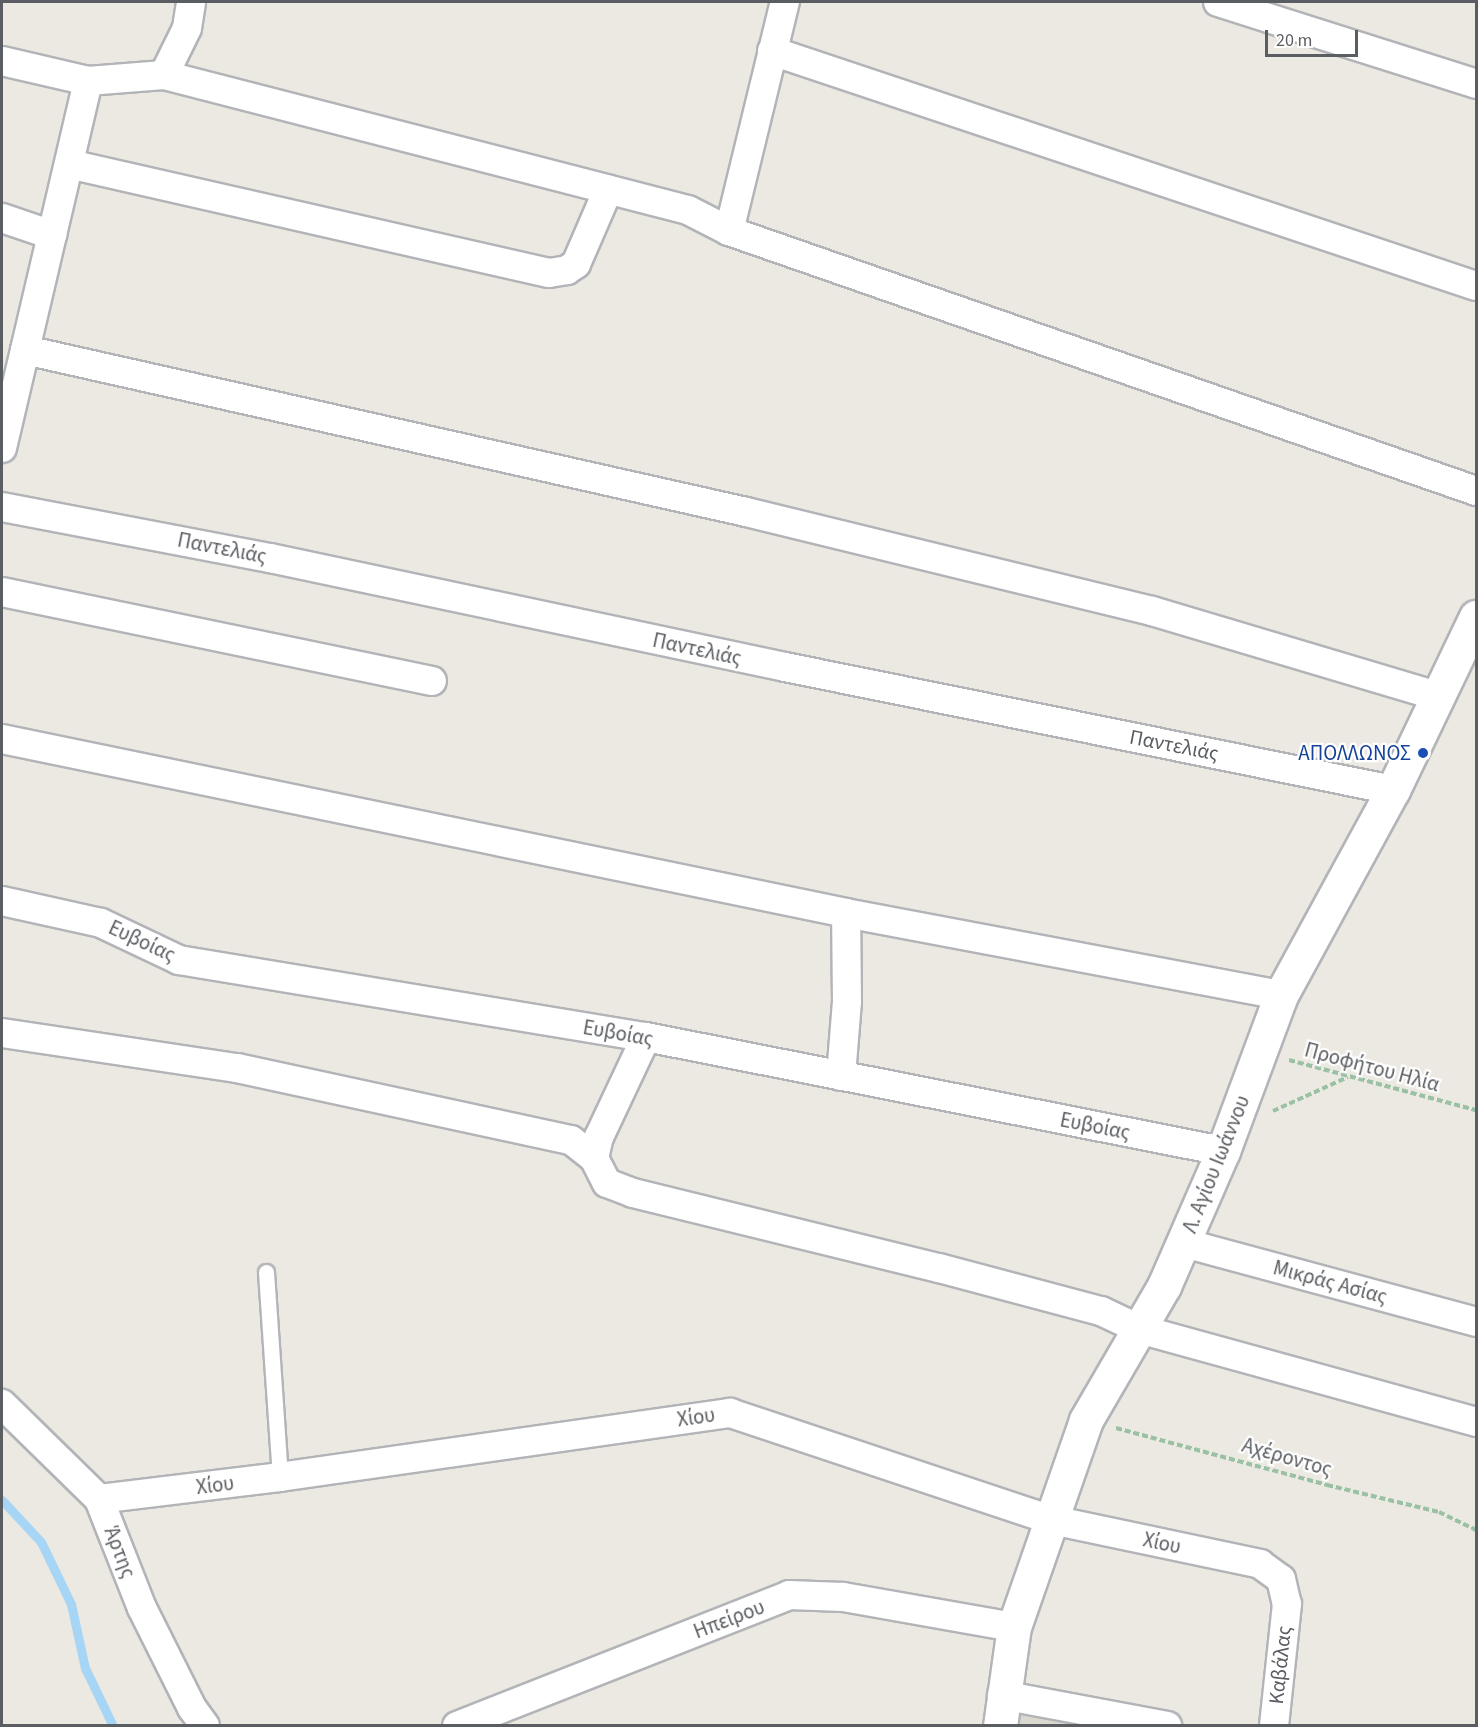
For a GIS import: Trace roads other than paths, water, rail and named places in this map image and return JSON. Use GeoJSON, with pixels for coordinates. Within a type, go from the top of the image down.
{"type":"FeatureCollection","features":[{"type":"Feature","properties":{"kind":"street"},"geometry":{"type":"LineString","coordinates":[[164,75],[187,27],[191,2]]}},
{"type":"Feature","properties":{"kind":"street"},"geometry":{"type":"LineString","coordinates":[[729,231],[784,2]]}},
{"type":"Feature","properties":{"kind":"street"},"geometry":{"type":"LineString","coordinates":[[1218,2],[1476,84]]}},
{"type":"Feature","properties":{"kind":"street"},"geometry":{"type":"LineString","coordinates":[[772,51],[1476,286]]}},
{"type":"Feature","properties":{"kind":"street"},"geometry":{"type":"LineString","coordinates":[[2,61],[88,81],[164,75],[688,210],[729,231],[1476,491]]}},
{"type":"Feature","properties":{"kind":"street"},"geometry":{"type":"LineString","coordinates":[[2,447],[88,81]]}},
{"type":"Feature","properties":{"kind":"street"},"geometry":{"type":"LineString","coordinates":[[69,165],[549,273],[567,270],[576,264],[608,190]]}},
{"type":"Feature","properties":{"kind":"street"},"geometry":{"type":"LineString","coordinates":[[2,218],[52,235]]}},
{"type":"Feature","properties":{"kind":"street"},"geometry":{"type":"LineString","coordinates":[[25,350],[746,512],[1152,610],[1438,696]]}},
{"type":"Feature","properties":{"kind":"street","name":"Παντελιάς"},"geometry":{"type":"LineString","coordinates":[[2,507],[270,558],[785,667],[1393,790]]}},
{"type":"Feature","properties":{"kind":"street"},"geometry":{"type":"LineString","coordinates":[[2,592],[432,681]]}},
{"type":"Feature","properties":{"kind":"street","name":"Λ. Αγίου Ιωάννου"},"geometry":{"type":"LineString","coordinates":[[1001,1710],[1014,1627],[1086,1420],[1164,1286],[1227,1140],[1281,995],[1393,790],[1476,617]]}},
{"type":"Feature","properties":{"kind":"street"},"geometry":{"type":"LineString","coordinates":[[2,740],[846,913],[1281,995]]}},
{"type":"Feature","properties":{"kind":"street","name":"Ευβοίας"},"geometry":{"type":"LineString","coordinates":[[10,902],[101,922],[179,960],[646,1037],[842,1076],[1227,1140]]}},
{"type":"Feature","properties":{"kind":"street"},"geometry":{"type":"LineString","coordinates":[[842,1076],[847,1002],[846,913]]}},
{"type":"Feature","properties":{"kind":"street"},"geometry":{"type":"LineString","coordinates":[[2,1032],[249,1070],[571,1140],[594,1158],[606,1183],[633,1193],[1089,1308],[1139,1329],[1476,1422]]}},
{"type":"Feature","properties":{"kind":"street"},"geometry":{"type":"LineString","coordinates":[[594,1158],[599,1137],[646,1037]]}},
{"type":"Feature","properties":{"kind":"street","name":"Μικράς Ασίας"},"geometry":{"type":"LineString","coordinates":[[1184,1243],[1476,1322]]}},
{"type":"Feature","properties":{"kind":"street","name":"Άρτης"},"geometry":{"type":"LineString","coordinates":[[2,1404],[99,1499],[142,1608],[192,1708],[205,1725]]}},
{"type":"Feature","properties":{"kind":"street","name":"Χίου"},"geometry":{"type":"LineString","coordinates":[[99,1499],[280,1477],[730,1413],[1052,1520],[1260,1564],[1281,1579],[1287,1604]]}},
{"type":"Feature","properties":{"kind":"street","name":"Ηπείρου"},"geometry":{"type":"LineString","coordinates":[[457,1725],[789,1595],[843,1597],[1014,1627]]}},
{"type":"Feature","properties":{"kind":"street","name":"Καβάλας"},"geometry":{"type":"LineString","coordinates":[[1274,1725],[1287,1604]]}},
{"type":"Feature","properties":{"kind":"street"},"geometry":{"type":"LineString","coordinates":[[1001,1710],[1167,1725]]}},
{"type":"Feature","properties":{"kind":"lane"},"geometry":{"type":"LineString","coordinates":[[266,1272],[280,1477]]}},
{"type":"Feature","properties":{"kind":"waterway"},"geometry":{"type":"LineString","coordinates":[[2,1500],[41,1542],[71,1604],[85,1668],[113,1726]]}},
{"type":"Feature","properties":{"kind":"place","name":"ΑΠΟΛΛΩΝΟΣ"},"geometry":{"type":"Point","coordinates":[1423,753]}}]}
